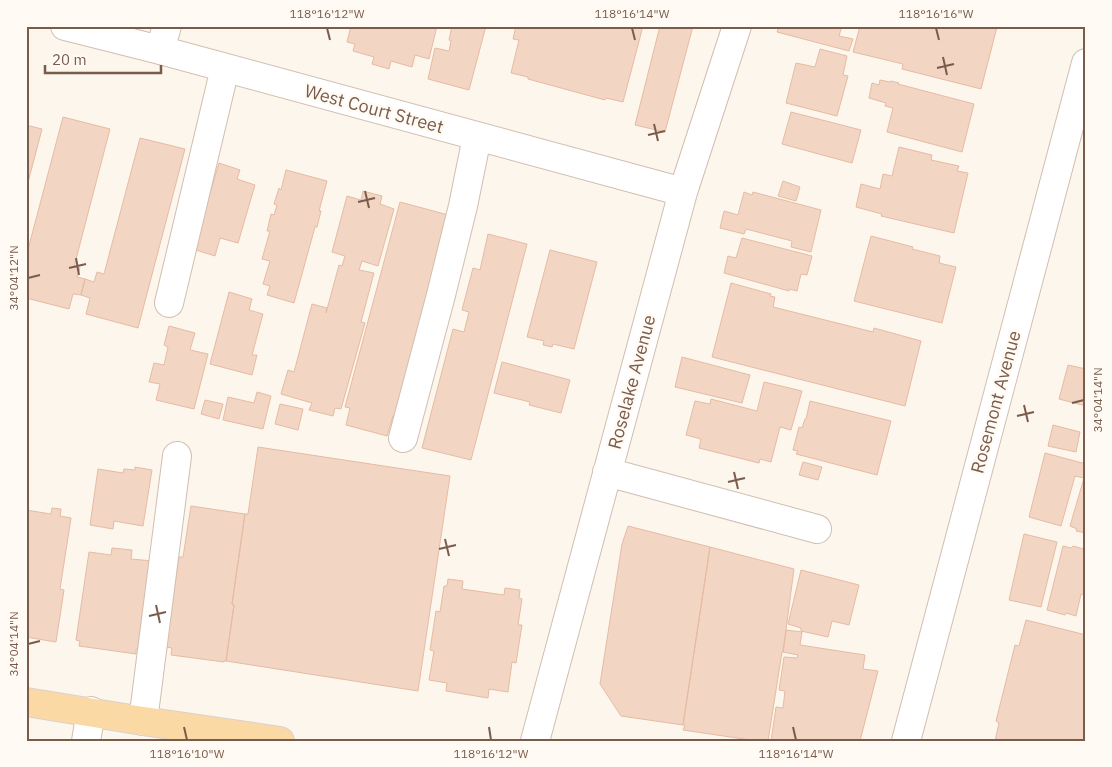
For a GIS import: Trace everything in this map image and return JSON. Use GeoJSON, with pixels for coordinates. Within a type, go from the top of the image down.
{"type":"FeatureCollection","features":[{"type":"Feature","properties":{"kind":"main road"},"geometry":{"type":"LineString","coordinates":[[26,702],[280,741]]}},
{"type":"Feature","properties":{"kind":"street","name":"West Court Street"},"geometry":{"type":"LineString","coordinates":[[65,26],[163,38],[225,68],[683,192]]}},
{"type":"Feature","properties":{"kind":"street","name":"Roselake Avenue"},"geometry":{"type":"LineString","coordinates":[[535,741],[683,192],[737,26]]}},
{"type":"Feature","properties":{"kind":"street","name":"Rosemont Avenue"},"geometry":{"type":"LineString","coordinates":[[906,741],[1086,63]]}},
{"type":"Feature","properties":{"kind":"street"},"geometry":{"type":"LineString","coordinates":[[169,303],[225,68]]}},
{"type":"Feature","properties":{"kind":"street"},"geometry":{"type":"LineString","coordinates":[[403,438],[450,260],[477,137]]}},
{"type":"Feature","properties":{"kind":"street"},"geometry":{"type":"LineString","coordinates":[[143,721],[177,456]]}},
{"type":"Feature","properties":{"kind":"street"},"geometry":{"type":"LineString","coordinates":[[607,472],[817,529]]}},
{"type":"Feature","properties":{"kind":"street"},"geometry":{"type":"LineString","coordinates":[[86,741],[91,711]]}},
{"type":"Feature","properties":{"kind":"building"},"geometry":{"type":"Polygon","coordinates":[[[351,26],[437,26],[429,59],[415,55],[412,67],[391,61],[389,69],[372,64],[374,57],[353,51],[355,44],[347,42],[351,26]]]}},
{"type":"Feature","properties":{"kind":"building"},"geometry":{"type":"Polygon","coordinates":[[[452,26],[486,26],[469,90],[428,79],[435,48],[449,51],[452,26]]]}},
{"type":"Feature","properties":{"kind":"building"},"geometry":{"type":"Polygon","coordinates":[[[516,26],[643,26],[623,102],[606,98],[605,100],[511,73],[519,40],[513,39],[516,26]]]}},
{"type":"Feature","properties":{"kind":"building"},"geometry":{"type":"Polygon","coordinates":[[[660,26],[693,26],[665,132],[635,125],[660,26]]]}},
{"type":"Feature","properties":{"kind":"building"},"geometry":{"type":"Polygon","coordinates":[[[779,26],[842,26],[839,36],[853,39],[849,51],[777,32],[779,26]]]}},
{"type":"Feature","properties":{"kind":"building"},"geometry":{"type":"Polygon","coordinates":[[[860,26],[997,27],[981,89],[902,69],[903,64],[853,52],[860,26]]]}},
{"type":"Feature","properties":{"kind":"building"},"geometry":{"type":"Polygon","coordinates":[[[820,49],[847,56],[843,75],[848,76],[837,116],[786,103],[796,63],[815,67],[820,49]]]}},
{"type":"Feature","properties":{"kind":"building"},"geometry":{"type":"Polygon","coordinates":[[[880,80],[899,83],[974,104],[962,152],[887,132],[893,108],[885,106],[886,103],[869,98],[872,83],[879,85],[880,80]]]}},
{"type":"Feature","properties":{"kind":"building"},"geometry":{"type":"Polygon","coordinates":[[[791,112],[861,130],[852,163],[782,144],[791,112]]]}},
{"type":"Feature","properties":{"kind":"building"},"geometry":{"type":"Polygon","coordinates":[[[63,117],[110,129],[74,267],[80,268],[77,277],[85,279],[81,295],[73,294],[69,309],[26,298],[26,257],[63,117]]]}},
{"type":"Feature","properties":{"kind":"building"},"geometry":{"type":"Polygon","coordinates":[[[26,125],[42,129],[26,190],[26,125]]]}},
{"type":"Feature","properties":{"kind":"building"},"geometry":{"type":"Polygon","coordinates":[[[140,138],[185,149],[138,328],[86,314],[90,298],[81,295],[85,279],[94,282],[97,272],[104,274],[140,138]]]}},
{"type":"Feature","properties":{"kind":"building"},"geometry":{"type":"Polygon","coordinates":[[[899,147],[932,155],[931,160],[959,166],[957,171],[968,173],[954,233],[881,216],[882,214],[856,207],[861,184],[880,189],[883,174],[892,176],[899,147]]]}},
{"type":"Feature","properties":{"kind":"building"},"geometry":{"type":"Polygon","coordinates":[[[219,163],[240,170],[237,179],[255,185],[238,243],[220,238],[215,256],[196,250],[198,242],[194,241],[219,163]]]}},
{"type":"Feature","properties":{"kind":"building"},"geometry":{"type":"Polygon","coordinates":[[[286,170],[327,181],[317,227],[315,227],[294,303],[267,295],[270,286],[263,284],[270,261],[262,259],[270,231],[267,231],[271,214],[274,215],[277,205],[274,204],[279,188],[281,190],[286,170]]]}},
{"type":"Feature","properties":{"kind":"building"},"geometry":{"type":"Polygon","coordinates":[[[783,181],[800,187],[796,201],[778,196],[783,181]]]}},
{"type":"Feature","properties":{"kind":"building"},"geometry":{"type":"Polygon","coordinates":[[[363,191],[382,196],[380,204],[394,209],[378,266],[362,261],[359,270],[374,273],[361,322],[365,323],[341,409],[335,408],[333,416],[309,410],[312,403],[281,394],[288,370],[294,372],[312,304],[327,308],[326,313],[339,265],[342,266],[345,256],[332,252],[347,196],[361,200],[363,191]]]}},
{"type":"Feature","properties":{"kind":"building"},"geometry":{"type":"Polygon","coordinates":[[[744,192],[752,195],[753,192],[821,210],[811,252],[791,247],[792,241],[746,229],[744,234],[720,228],[724,211],[738,215],[744,192]]]}},
{"type":"Feature","properties":{"kind":"building"},"geometry":{"type":"Polygon","coordinates":[[[400,202],[452,216],[398,417],[393,416],[387,436],[346,425],[350,408],[345,407],[400,202]]]}},
{"type":"Feature","properties":{"kind":"building"},"geometry":{"type":"Polygon","coordinates":[[[488,234],[527,244],[471,460],[422,448],[453,329],[464,332],[469,312],[462,310],[473,268],[480,270],[488,234]]]}},
{"type":"Feature","properties":{"kind":"building"},"geometry":{"type":"Polygon","coordinates":[[[871,236],[940,256],[939,263],[956,267],[942,323],[854,301],[871,236]]]}},
{"type":"Feature","properties":{"kind":"building"},"geometry":{"type":"Polygon","coordinates":[[[742,238],[812,256],[807,275],[801,274],[797,291],[789,289],[789,291],[724,273],[728,256],[736,258],[742,238]]]}},
{"type":"Feature","properties":{"kind":"building"},"geometry":{"type":"Polygon","coordinates":[[[550,250],[597,262],[574,349],[553,344],[552,347],[543,345],[544,341],[527,337],[550,250]]]}},
{"type":"Feature","properties":{"kind":"building"},"geometry":{"type":"Polygon","coordinates":[[[731,283],[771,294],[770,296],[775,297],[773,307],[873,332],[874,328],[921,341],[905,406],[712,357],[731,283]]]}},
{"type":"Feature","properties":{"kind":"building"},"geometry":{"type":"Polygon","coordinates":[[[229,292],[252,299],[249,310],[263,314],[252,355],[257,355],[252,375],[210,364],[229,292]]]}},
{"type":"Feature","properties":{"kind":"building"},"geometry":{"type":"Polygon","coordinates":[[[169,326],[195,333],[190,350],[208,354],[194,409],[156,400],[160,384],[149,382],[154,363],[164,365],[168,347],[164,345],[169,326]]]}},
{"type":"Feature","properties":{"kind":"building"},"geometry":{"type":"Polygon","coordinates":[[[682,357],[750,375],[742,403],[675,387],[682,357]]]}},
{"type":"Feature","properties":{"kind":"building"},"geometry":{"type":"Polygon","coordinates":[[[502,362],[570,380],[561,413],[529,405],[530,402],[494,393],[502,362]]]}},
{"type":"Feature","properties":{"kind":"building"},"geometry":{"type":"Polygon","coordinates":[[[1068,365],[1086,369],[1086,406],[1059,399],[1068,365]]]}},
{"type":"Feature","properties":{"kind":"building"},"geometry":{"type":"Polygon","coordinates":[[[764,382],[802,391],[791,430],[780,427],[771,462],[760,459],[759,463],[699,448],[701,439],[686,435],[695,401],[710,404],[711,399],[757,411],[764,382]]]}},
{"type":"Feature","properties":{"kind":"building"},"geometry":{"type":"Polygon","coordinates":[[[257,392],[271,396],[263,429],[223,420],[228,397],[254,403],[257,392]]]}},
{"type":"Feature","properties":{"kind":"building"},"geometry":{"type":"Polygon","coordinates":[[[205,400],[223,404],[219,419],[201,414],[205,400]]]}},
{"type":"Feature","properties":{"kind":"building"},"geometry":{"type":"Polygon","coordinates":[[[810,401],[891,421],[877,475],[796,454],[798,451],[793,450],[799,427],[802,428],[806,419],[810,401]]]}},
{"type":"Feature","properties":{"kind":"building"},"geometry":{"type":"Polygon","coordinates":[[[280,404],[303,409],[298,430],[275,424],[280,404]]]}},
{"type":"Feature","properties":{"kind":"building"},"geometry":{"type":"Polygon","coordinates":[[[1053,425],[1080,432],[1076,452],[1048,446],[1053,425]]]}},
{"type":"Feature","properties":{"kind":"building"},"geometry":{"type":"Polygon","coordinates":[[[258,447],[450,476],[418,691],[226,661],[245,514],[248,514],[258,447]]]}},
{"type":"Feature","properties":{"kind":"building"},"geometry":{"type":"Polygon","coordinates":[[[1045,453],[1086,464],[1086,533],[1076,531],[1077,529],[1070,526],[1084,478],[1075,476],[1061,526],[1029,517],[1045,453]]]}},
{"type":"Feature","properties":{"kind":"building"},"geometry":{"type":"Polygon","coordinates":[[[803,462],[822,467],[818,480],[799,475],[803,462]]]}},
{"type":"Feature","properties":{"kind":"building"},"geometry":{"type":"Polygon","coordinates":[[[135,467],[152,470],[143,526],[114,521],[113,529],[90,525],[98,469],[123,473],[124,469],[135,470],[135,467]]]}},
{"type":"Feature","properties":{"kind":"building"},"geometry":{"type":"Polygon","coordinates":[[[191,506],[245,514],[232,604],[234,605],[226,661],[224,662],[171,655],[172,648],[165,647],[179,557],[183,557],[191,506]]]}},
{"type":"Feature","properties":{"kind":"building"},"geometry":{"type":"Polygon","coordinates":[[[52,508],[61,509],[60,516],[71,518],[60,589],[64,590],[56,642],[26,637],[26,510],[51,514],[52,508]]]}},
{"type":"Feature","properties":{"kind":"building"},"geometry":{"type":"Polygon","coordinates":[[[628,526],[710,547],[683,725],[621,716],[600,684],[622,544],[628,526]]]}},
{"type":"Feature","properties":{"kind":"building"},"geometry":{"type":"Polygon","coordinates":[[[1024,534],[1057,542],[1041,607],[1009,600],[1024,534]]]}},
{"type":"Feature","properties":{"kind":"building"},"geometry":{"type":"Polygon","coordinates":[[[1063,546],[1071,548],[1073,546],[1084,549],[1083,552],[1086,552],[1086,577],[1083,588],[1086,588],[1086,596],[1081,594],[1076,616],[1047,610],[1063,546]]]}},
{"type":"Feature","properties":{"kind":"building"},"geometry":{"type":"Polygon","coordinates":[[[710,547],[794,569],[783,652],[768,741],[683,730],[710,547]]]}},
{"type":"Feature","properties":{"kind":"building"},"geometry":{"type":"Polygon","coordinates":[[[112,548],[132,550],[131,559],[153,561],[140,649],[136,649],[136,654],[79,646],[80,641],[76,640],[89,552],[111,555],[112,548]]]}},
{"type":"Feature","properties":{"kind":"building"},"geometry":{"type":"Polygon","coordinates":[[[801,570],[859,585],[849,625],[832,621],[828,637],[801,631],[801,628],[788,624],[801,570]]]}},
{"type":"Feature","properties":{"kind":"building"},"geometry":{"type":"Polygon","coordinates":[[[448,579],[463,581],[462,589],[504,595],[505,588],[520,590],[519,598],[522,599],[518,625],[522,625],[516,663],[512,662],[508,692],[489,689],[488,698],[446,691],[447,683],[429,680],[434,651],[430,650],[436,611],[440,612],[444,586],[447,586],[448,579]]]}},
{"type":"Feature","properties":{"kind":"building"},"geometry":{"type":"Polygon","coordinates":[[[1026,620],[1086,635],[1086,741],[995,741],[999,723],[996,721],[1015,645],[1019,646],[1026,620]]]}},
{"type":"Feature","properties":{"kind":"building"},"geometry":{"type":"Polygon","coordinates":[[[786,630],[802,632],[800,645],[865,655],[863,669],[878,671],[860,741],[771,741],[776,707],[783,708],[785,691],[779,690],[784,657],[797,658],[798,655],[783,652],[786,630]]]}}]}
